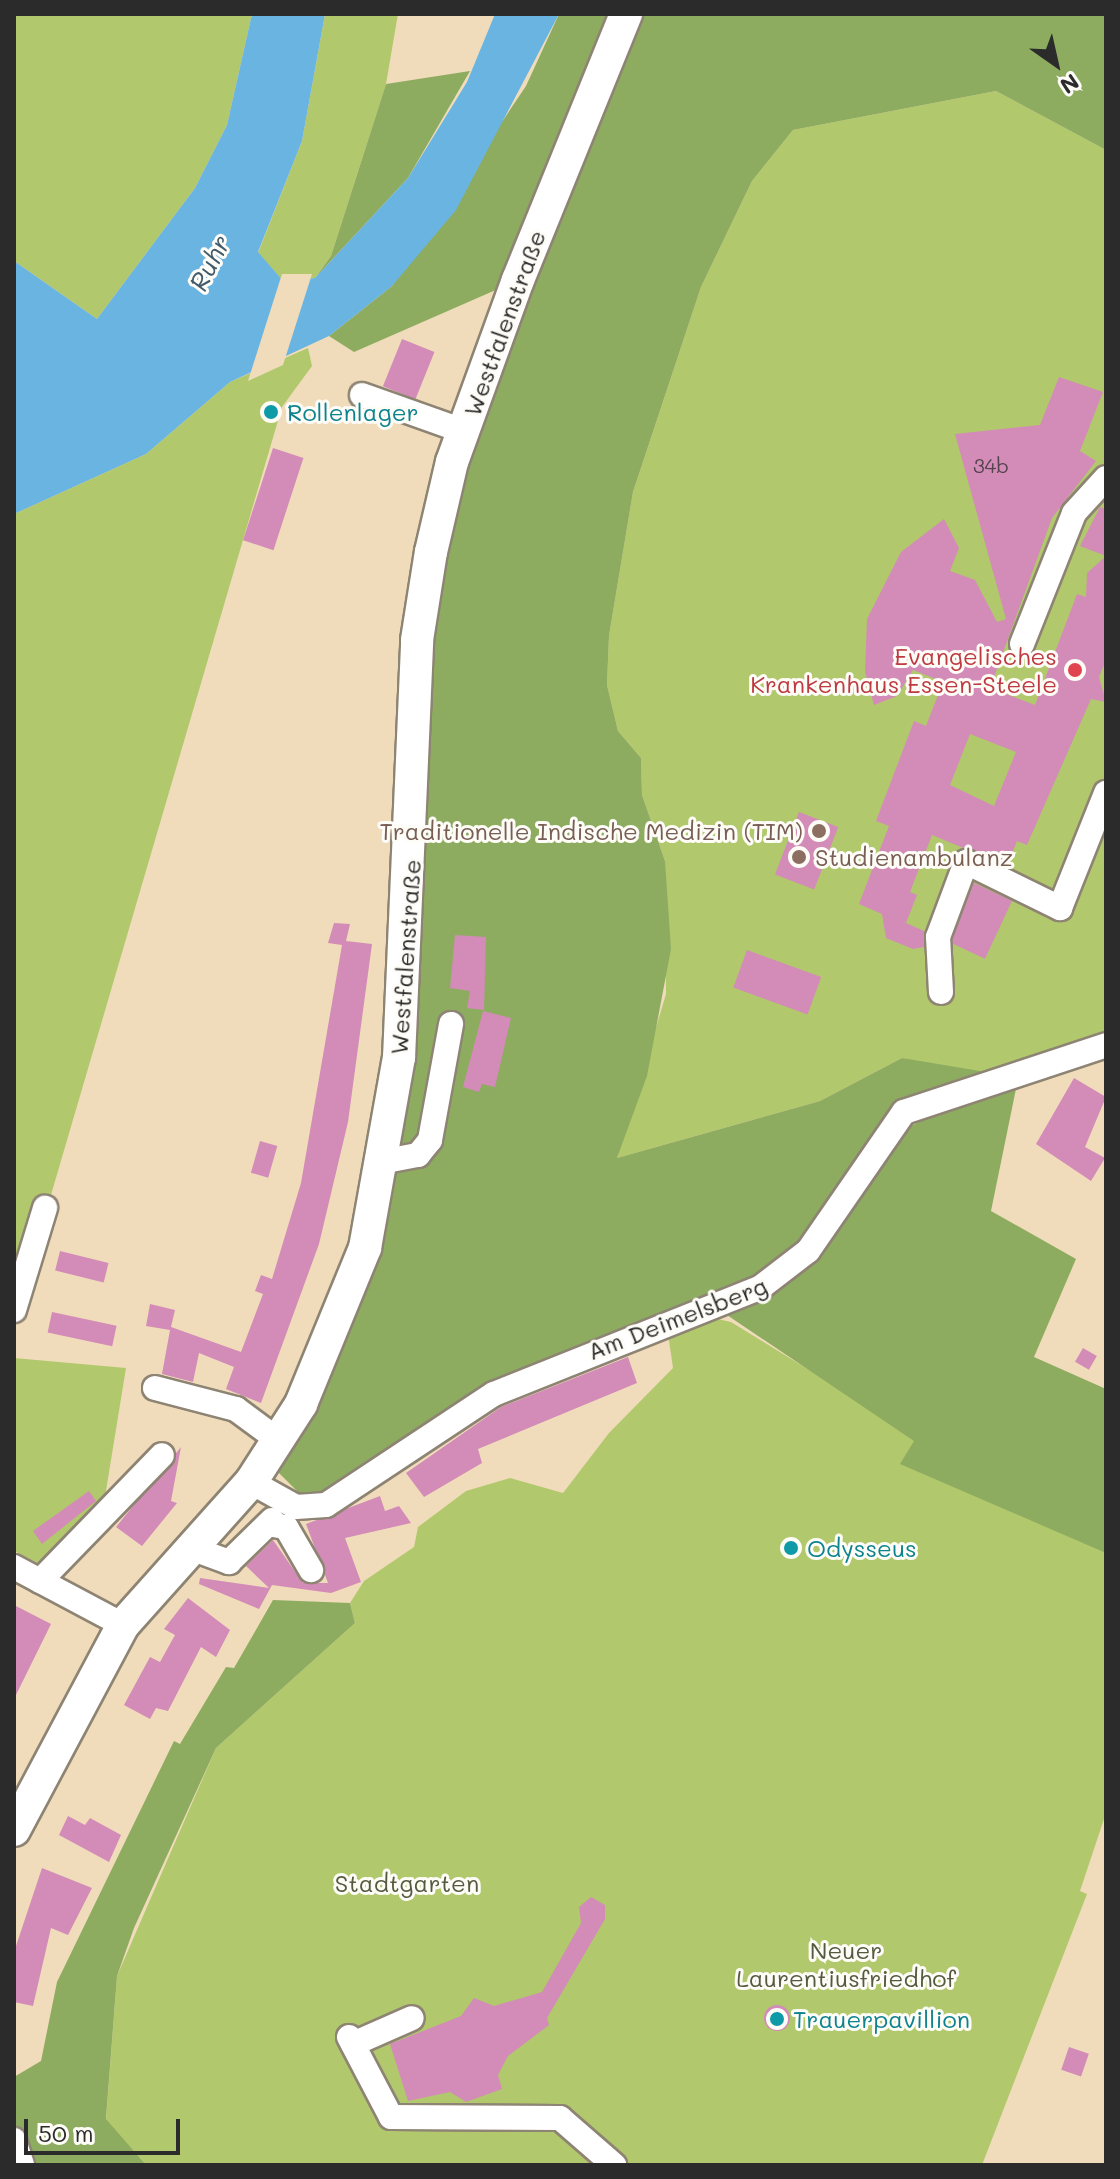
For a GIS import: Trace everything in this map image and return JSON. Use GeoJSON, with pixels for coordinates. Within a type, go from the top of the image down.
{"type":"FeatureCollection","features":[{"type":"Feature","properties":{"kind":"main road","name":"Westfalenstraße"},"geometry":{"type":"LineString","coordinates":[[14,1830],[123,1625],[188,1547],[268,1506],[278,1440],[337,1332],[386,1161],[410,928],[417,640],[463,431],[626,14]]}},
{"type":"Feature","properties":{"kind":"street"},"geometry":{"type":"LineString","coordinates":[[362,395],[463,431]]}},
{"type":"Feature","properties":{"kind":"street"},"geometry":{"type":"LineString","coordinates":[[1022,644],[1074,513],[1106,478]]}},
{"type":"Feature","properties":{"kind":"street"},"geometry":{"type":"LineString","coordinates":[[941,992],[938,937],[966,862],[1060,908],[1106,793]]}},
{"type":"Feature","properties":{"kind":"street"},"geometry":{"type":"LineString","coordinates":[[386,1161],[418,1155],[430,1140],[451,1024]]}},
{"type":"Feature","properties":{"kind":"street","name":"Am Deimelsberg"},"geometry":{"type":"LineString","coordinates":[[268,1506],[296,1507],[353,1494],[494,1394],[778,1278],[820,1236],[904,1112],[1095,1048]]}},
{"type":"Feature","properties":{"kind":"street"},"geometry":{"type":"LineString","coordinates":[[14,1310],[45,1208]]}},
{"type":"Feature","properties":{"kind":"street"},"geometry":{"type":"LineString","coordinates":[[155,1388],[236,1409],[278,1440]]}},
{"type":"Feature","properties":{"kind":"street"},"geometry":{"type":"LineString","coordinates":[[40,1581],[162,1455]]}},
{"type":"Feature","properties":{"kind":"street"},"geometry":{"type":"LineString","coordinates":[[188,1547],[243,1568],[268,1506],[286,1527],[311,1570]]}},
{"type":"Feature","properties":{"kind":"street"},"geometry":{"type":"LineString","coordinates":[[14,1567],[123,1625]]}},
{"type":"Feature","properties":{"kind":"street"},"geometry":{"type":"LineString","coordinates":[[355,2047],[412,2018]]}},
{"type":"Feature","properties":{"kind":"street"},"geometry":{"type":"LineString","coordinates":[[355,2047],[387,2045]]}},
{"type":"Feature","properties":{"kind":"street"},"geometry":{"type":"LineString","coordinates":[[355,2047],[391,2117],[560,2118],[614,2165]]}},
{"type":"Feature","properties":{"kind":"street"},"geometry":{"type":"LineString","coordinates":[[14,2140],[22,2165]]}},
{"type":"Feature","properties":{"kind":"green space"},"geometry":{"type":"Polygon","coordinates":[[[14,14],[252,14],[227,125],[195,188],[97,319],[14,261],[14,14]]]}},
{"type":"Feature","properties":{"kind":"green space"},"geometry":{"type":"Polygon","coordinates":[[[325,14],[398,14],[386,84],[331,256],[315,278],[284,282],[258,253],[302,141],[325,14]]]}},
{"type":"Feature","properties":{"kind":"green space"},"geometry":{"type":"Polygon","coordinates":[[[559,14],[618,14],[516,281],[354,352],[329,336],[392,286],[526,86],[559,14]]]}},
{"type":"Feature","properties":{"kind":"green space"},"geometry":{"type":"Polygon","coordinates":[[[631,14],[1106,14],[1106,150],[996,91],[793,130],[752,181],[701,287],[633,492],[609,636],[607,685],[618,731],[641,758],[642,795],[665,861],[671,949],[647,1076],[617,1158],[820,1101],[902,1058],[980,1071],[984,1078],[925,1097],[797,1251],[762,1276],[579,1351],[340,1498],[303,1497],[266,1460],[365,1249],[432,553],[631,14]]]}},
{"type":"Feature","properties":{"kind":"green space"},"geometry":{"type":"Polygon","coordinates":[[[470,71],[408,178],[315,278],[331,256],[386,84],[470,71]]]}},
{"type":"Feature","properties":{"kind":"green space"},"geometry":{"type":"Polygon","coordinates":[[[996,91],[1106,150],[1106,1042],[984,1078],[902,1058],[820,1101],[617,1158],[666,994],[665,861],[642,795],[641,758],[618,731],[607,685],[609,636],[633,492],[701,287],[752,181],[793,130],[996,91]]]}},
{"type":"Feature","properties":{"kind":"green space"},"geometry":{"type":"Polygon","coordinates":[[[308,348],[312,366],[282,407],[14,1321],[14,514],[146,454],[230,382],[308,348]]]}},
{"type":"Feature","properties":{"kind":"green space"},"geometry":{"type":"Polygon","coordinates":[[[1019,1074],[991,1211],[1076,1259],[1034,1357],[1106,1389],[1106,1553],[900,1464],[914,1441],[727,1315],[773,1292],[896,1133],[1019,1074]]]}},
{"type":"Feature","properties":{"kind":"green space"},"geometry":{"type":"Polygon","coordinates":[[[699,1315],[731,1322],[1106,1553],[1106,1813],[1080,1891],[1087,1894],[982,2165],[146,2165],[106,2121],[117,1976],[216,1748],[355,1623],[350,1603],[364,1581],[414,1547],[418,1527],[466,1491],[510,1478],[563,1493],[609,1433],[673,1368],[667,1327],[699,1315]]]}},
{"type":"Feature","properties":{"kind":"green space"},"geometry":{"type":"Polygon","coordinates":[[[14,1358],[126,1368],[104,1503],[38,1563],[14,1551],[14,1358]]]}},
{"type":"Feature","properties":{"kind":"green space"},"geometry":{"type":"Polygon","coordinates":[[[273,1600],[350,1603],[355,1623],[216,1748],[134,1928],[117,1976],[106,2119],[146,2165],[25,2165],[14,2127],[14,2077],[41,2061],[57,1982],[174,1741],[180,1744],[226,1667],[234,1668],[273,1600]]]}},
{"type":"Feature","properties":{"kind":"water","name":"Ruhr"},"geometry":{"type":"Polygon","coordinates":[[[252,14],[325,14],[302,141],[258,252],[284,282],[315,278],[408,178],[467,82],[495,14],[559,14],[456,210],[392,286],[329,336],[230,382],[146,454],[14,514],[14,261],[97,319],[195,188],[227,125],[252,14]]]}},
{"type":"Feature","properties":{"kind":"pier"},"geometry":{"type":"Polygon","coordinates":[[[282,274],[312,274],[283,365],[248,381],[282,274]]]}},
{"type":"Feature","properties":{"kind":"building"},"geometry":{"type":"Polygon","coordinates":[[[402,339],[434,352],[415,399],[383,386],[402,339]]]}},
{"type":"Feature","properties":{"kind":"building"},"geometry":{"type":"Polygon","coordinates":[[[1059,377],[1103,392],[1080,451],[1096,461],[1052,518],[990,688],[1035,705],[1077,594],[1086,597],[1087,573],[1106,556],[1106,660],[1099,677],[1106,702],[1091,699],[1027,845],[1017,841],[1007,866],[932,835],[910,892],[917,895],[906,923],[924,931],[924,947],[913,949],[886,938],[882,914],[859,904],[889,826],[876,821],[914,721],[926,726],[943,682],[913,670],[897,696],[874,705],[865,672],[867,619],[901,552],[944,519],[959,548],[950,571],[975,580],[997,622],[1006,619],[955,434],[1040,425],[1059,377]],[[970,734],[950,785],[994,806],[1016,752],[970,734]]]}},
{"type":"Feature","properties":{"kind":"building"},"geometry":{"type":"Polygon","coordinates":[[[273,448],[303,458],[273,550],[243,540],[273,448]]]}},
{"type":"Feature","properties":{"kind":"building"},"geometry":{"type":"Polygon","coordinates":[[[1100,507],[1106,509],[1106,556],[1080,546],[1100,507]]]}},
{"type":"Feature","properties":{"kind":"building"},"geometry":{"type":"Polygon","coordinates":[[[799,812],[838,827],[814,890],[775,875],[799,812]]]}},
{"type":"Feature","properties":{"kind":"building"},"geometry":{"type":"Polygon","coordinates":[[[974,883],[1012,901],[985,959],[947,941],[974,883]]]}},
{"type":"Feature","properties":{"kind":"building"},"geometry":{"type":"Polygon","coordinates":[[[334,923],[350,924],[346,941],[372,944],[348,1122],[319,1244],[261,1403],[226,1389],[234,1367],[199,1353],[193,1382],[162,1374],[170,1330],[146,1326],[150,1304],[175,1310],[171,1327],[241,1352],[263,1294],[255,1291],[261,1275],[272,1279],[301,1183],[342,945],[328,943],[334,923]]]}},
{"type":"Feature","properties":{"kind":"building"},"geometry":{"type":"Polygon","coordinates":[[[455,935],[486,937],[484,1010],[467,1008],[470,991],[450,988],[455,935]]]}},
{"type":"Feature","properties":{"kind":"building"},"geometry":{"type":"Polygon","coordinates":[[[747,950],[821,977],[808,1015],[733,988],[747,950]]]}},
{"type":"Feature","properties":{"kind":"building"},"geometry":{"type":"Polygon","coordinates":[[[483,1011],[511,1018],[495,1087],[482,1084],[479,1092],[463,1087],[483,1011]]]}},
{"type":"Feature","properties":{"kind":"building"},"geometry":{"type":"Polygon","coordinates":[[[1074,1078],[1106,1097],[1085,1147],[1105,1158],[1091,1181],[1036,1144],[1074,1078]]]}},
{"type":"Feature","properties":{"kind":"building"},"geometry":{"type":"Polygon","coordinates":[[[260,1141],[277,1146],[268,1178],[251,1173],[260,1141]]]}},
{"type":"Feature","properties":{"kind":"building"},"geometry":{"type":"Polygon","coordinates":[[[60,1251],[109,1263],[104,1283],[55,1270],[60,1251]]]}},
{"type":"Feature","properties":{"kind":"building"},"geometry":{"type":"Polygon","coordinates":[[[52,1312],[117,1326],[112,1346],[48,1333],[52,1312]]]}},
{"type":"Feature","properties":{"kind":"building"},"geometry":{"type":"Polygon","coordinates":[[[1083,1348],[1097,1356],[1089,1370],[1075,1362],[1083,1348]]]}},
{"type":"Feature","properties":{"kind":"building"},"geometry":{"type":"Polygon","coordinates":[[[628,1357],[637,1383],[478,1449],[482,1463],[424,1497],[406,1473],[501,1407],[628,1357]]]}},
{"type":"Feature","properties":{"kind":"building"},"geometry":{"type":"Polygon","coordinates":[[[181,1447],[171,1501],[177,1503],[142,1546],[116,1527],[181,1447]]]}},
{"type":"Feature","properties":{"kind":"building"},"geometry":{"type":"Polygon","coordinates":[[[89,1491],[96,1501],[42,1544],[33,1531],[89,1491]]]}},
{"type":"Feature","properties":{"kind":"building"},"geometry":{"type":"Polygon","coordinates":[[[380,1496],[385,1511],[399,1506],[411,1523],[345,1538],[361,1582],[331,1593],[272,1585],[259,1609],[199,1584],[200,1578],[269,1588],[246,1566],[273,1540],[303,1583],[328,1583],[306,1524],[380,1496]]]}},
{"type":"Feature","properties":{"kind":"building"},"geometry":{"type":"Polygon","coordinates":[[[188,1598],[230,1630],[216,1657],[201,1647],[168,1711],[156,1708],[150,1719],[124,1705],[150,1657],[160,1662],[175,1635],[164,1629],[188,1598]]]}},
{"type":"Feature","properties":{"kind":"building"},"geometry":{"type":"Polygon","coordinates":[[[14,1605],[51,1624],[14,1699],[14,1605]]]}},
{"type":"Feature","properties":{"kind":"building"},"geometry":{"type":"Polygon","coordinates":[[[68,1816],[85,1825],[90,1818],[121,1835],[109,1862],[59,1835],[68,1816]]]}},
{"type":"Feature","properties":{"kind":"building"},"geometry":{"type":"Polygon","coordinates":[[[42,1868],[92,1888],[68,1935],[51,1928],[33,2006],[14,2002],[14,1952],[42,1868]]]}},
{"type":"Feature","properties":{"kind":"building"},"geometry":{"type":"Polygon","coordinates":[[[591,1897],[605,1905],[605,1919],[547,2018],[549,2025],[508,2056],[498,2075],[502,2089],[466,2102],[450,2092],[408,2101],[390,2044],[461,2016],[474,1998],[494,2006],[542,1992],[581,1923],[579,1907],[591,1897]]]}},
{"type":"Feature","properties":{"kind":"building","name":"Trauerpavillion"},"geometry":{"type":"Polygon","coordinates":[[[777,2005],[786,2009],[790,2018],[786,2027],[777,2031],[768,2027],[764,2018],[768,2009],[777,2005]]]}},
{"type":"Feature","properties":{"kind":"building"},"geometry":{"type":"Polygon","coordinates":[[[1069,2047],[1089,2054],[1081,2077],[1061,2070],[1069,2047]]]}},
{"type":"Feature","properties":{"kind":"place","name":"Rollenlager"},"geometry":{"type":"Point","coordinates":[271,412]}},
{"type":"Feature","properties":{"kind":"place","name":"Evangelisches Krankenhaus Essen-Steele"},"geometry":{"type":"Point","coordinates":[1075,670]}},
{"type":"Feature","properties":{"kind":"place","name":"Traditionelle Indische Medizin (TIM)"},"geometry":{"type":"Point","coordinates":[819,831]}},
{"type":"Feature","properties":{"kind":"place","name":"Studienambulanz"},"geometry":{"type":"Point","coordinates":[799,857]}},
{"type":"Feature","properties":{"kind":"place","name":"Odysseus"},"geometry":{"type":"Point","coordinates":[791,1548]}},
{"type":"Feature","properties":{"kind":"place","name":"Trauerpavillion"},"geometry":{"type":"Point","coordinates":[777,2019]}},
{"type":"Feature","properties":{"kind":"park label","name":"Stadtgarten"},"geometry":{"type":"Point","coordinates":[407,1883]}},
{"type":"Feature","properties":{"kind":"park label","name":"Neuer Laurentiusfriedhof"},"geometry":{"type":"Point","coordinates":[846,1964]}}]}
